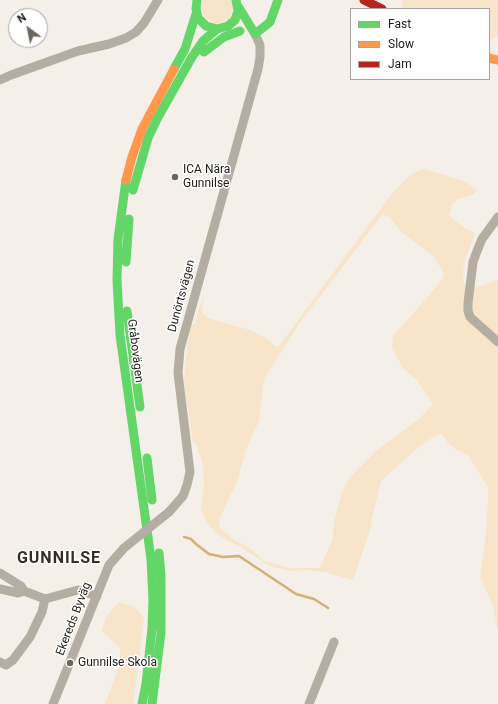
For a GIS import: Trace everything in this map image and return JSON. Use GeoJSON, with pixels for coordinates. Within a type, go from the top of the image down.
{"type":"FeatureCollection","features":[{"type":"Feature","properties":{"kind":"main road"},"geometry":{"type":"LineString","coordinates":[[228,26],[240,31],[254,32],[270,22],[278,0]]}},
{"type":"Feature","properties":{"kind":"main road"},"geometry":{"type":"LineString","coordinates":[[364,0],[380,8]]}},
{"type":"Feature","properties":{"kind":"main road"},"geometry":{"type":"LineString","coordinates":[[196,7],[202,23],[206,26],[217,29],[228,26],[232,23],[237,16],[237,3]]}},
{"type":"Feature","properties":{"kind":"main road","name":"Dunörtsvägen"},"geometry":{"type":"LineString","coordinates":[[237,3],[254,32]]}},
{"type":"Feature","properties":{"kind":"main road","name":"Gråbovägen"},"geometry":{"type":"LineString","coordinates":[[142,704],[146,684],[152,628],[153,600],[151,559],[120,335],[117,280],[118,239],[125,185],[132,157],[142,129],[185,49],[196,7]]}},
{"type":"Feature","properties":{"kind":"main road","name":"Gråbovägen"},"geometry":{"type":"LineString","coordinates":[[141,416],[127,311],[126,263],[129,218],[137,174],[148,138],[160,114],[192,57],[203,41],[217,29]]}},
{"type":"Feature","properties":{"kind":"main road"},"geometry":{"type":"LineString","coordinates":[[187,68],[215,42],[240,31]]}},
{"type":"Feature","properties":{"kind":"main road"},"geometry":{"type":"LineString","coordinates":[[146,451],[161,576],[161,633],[152,704]]}},
{"type":"Feature","properties":{"kind":"street"},"geometry":{"type":"LineString","coordinates":[[0,80],[78,51],[109,44],[126,38],[136,32],[144,23],[158,0]]}},
{"type":"Feature","properties":{"kind":"street"},"geometry":{"type":"LineString","coordinates":[[188,0],[196,7]]}},
{"type":"Feature","properties":{"kind":"street","name":"Dunörtsvägen"},"geometry":{"type":"LineString","coordinates":[[124,548],[178,504],[187,485],[190,472],[178,373],[180,349],[258,69],[260,45],[254,32]]}},
{"type":"Feature","properties":{"kind":"street"},"geometry":{"type":"LineString","coordinates":[[498,218],[482,239],[473,262],[468,303],[470,317],[498,342]]}},
{"type":"Feature","properties":{"kind":"street","name":"Ekereds Byväg"},"geometry":{"type":"LineString","coordinates":[[53,704],[109,565],[124,548]]}},
{"type":"Feature","properties":{"kind":"street"},"geometry":{"type":"LineString","coordinates":[[0,573],[21,586],[24,591],[45,599],[78,590],[97,596]]}},
{"type":"Feature","properties":{"kind":"street"},"geometry":{"type":"LineString","coordinates":[[0,589],[18,593],[24,591]]}},
{"type":"Feature","properties":{"kind":"street"},"geometry":{"type":"LineString","coordinates":[[0,662],[6,665],[13,660],[30,637],[42,612],[45,599]]}},
{"type":"Feature","properties":{"kind":"street"},"geometry":{"type":"LineString","coordinates":[[309,704],[334,642]]}},
{"type":"Feature","properties":{"kind":"shaded area"},"geometry":{"type":"Polygon","coordinates":[[[203,0],[231,0],[233,5],[231,17],[217,25],[204,17],[201,5],[203,0]]]}},
{"type":"Feature","properties":{"kind":"shaded area"},"geometry":{"type":"Polygon","coordinates":[[[403,0],[498,0],[498,37],[495,37],[490,41],[490,8],[401,8],[403,0]]]}},
{"type":"Feature","properties":{"kind":"shaded area"},"geometry":{"type":"Polygon","coordinates":[[[423,169],[459,179],[477,190],[473,195],[458,199],[452,205],[449,216],[463,227],[475,233],[465,260],[463,272],[464,284],[477,287],[498,280],[498,631],[493,606],[480,577],[486,534],[488,487],[468,455],[457,450],[448,443],[441,433],[413,452],[381,481],[370,530],[353,580],[325,572],[307,570],[291,571],[270,566],[214,531],[205,519],[201,508],[204,487],[203,465],[196,443],[193,442],[184,383],[187,348],[191,326],[196,322],[205,291],[202,307],[203,314],[208,318],[250,330],[268,339],[275,346],[279,346],[391,195],[414,173],[423,169]],[[382,215],[299,324],[264,379],[259,421],[246,449],[238,479],[219,520],[220,528],[234,540],[248,547],[265,561],[288,568],[320,568],[332,541],[335,518],[342,492],[349,478],[377,450],[419,419],[433,404],[417,380],[403,368],[392,348],[393,336],[437,286],[443,278],[444,273],[434,257],[402,232],[389,217],[382,215]]]}},
{"type":"Feature","properties":{"kind":"shaded area"},"geometry":{"type":"Polygon","coordinates":[[[119,602],[135,607],[144,618],[137,675],[133,704],[105,704],[120,664],[120,648],[102,631],[106,617],[119,602]]]}},
{"type":"Feature","properties":{"kind":"waterway"},"geometry":{"type":"LineString","coordinates":[[184,537],[191,539],[209,554],[223,557],[239,556],[296,594],[314,599],[328,608]]}},
{"type":"Feature","properties":{"kind":"traffic: fast"},"geometry":{"type":"LineString","coordinates":[[197,0],[196,9],[198,18],[206,26],[217,29],[228,26],[235,20],[238,11],[236,0]]}},
{"type":"Feature","properties":{"kind":"traffic: fast"},"geometry":{"type":"LineString","coordinates":[[238,6],[255,34],[270,22],[278,0]]}},
{"type":"Feature","properties":{"kind":"traffic: fast"},"geometry":{"type":"LineString","coordinates":[[174,69],[185,49],[196,14]]}},
{"type":"Feature","properties":{"kind":"traffic: fast"},"geometry":{"type":"LineString","coordinates":[[133,190],[148,138],[157,119],[192,57],[203,41],[217,29]]}},
{"type":"Feature","properties":{"kind":"traffic: fast"},"geometry":{"type":"LineString","coordinates":[[204,52],[224,37],[240,31]]}},
{"type":"Feature","properties":{"kind":"traffic: fast"},"geometry":{"type":"LineString","coordinates":[[126,180],[118,239],[117,280],[120,335],[151,559],[153,600],[152,628],[146,684],[142,704]]}},
{"type":"Feature","properties":{"kind":"traffic: fast"},"geometry":{"type":"LineString","coordinates":[[126,262],[129,219]]}},
{"type":"Feature","properties":{"kind":"traffic: fast"},"geometry":{"type":"LineString","coordinates":[[127,311],[140,407]]}},
{"type":"Feature","properties":{"kind":"traffic: fast"},"geometry":{"type":"LineString","coordinates":[[147,458],[152,500]]}},
{"type":"Feature","properties":{"kind":"traffic: fast"},"geometry":{"type":"LineString","coordinates":[[152,704],[161,633],[161,576],[159,553]]}},
{"type":"Feature","properties":{"kind":"traffic: slow"},"geometry":{"type":"LineString","coordinates":[[490,58],[498,60]]}},
{"type":"Feature","properties":{"kind":"traffic: slow"},"geometry":{"type":"LineString","coordinates":[[126,180],[142,129],[174,69]]}},
{"type":"Feature","properties":{"kind":"traffic: jam"},"geometry":{"type":"LineString","coordinates":[[364,0],[380,8]]}},
{"type":"Feature","properties":{"kind":"place","name":"ICA Nära Gunnilse"},"geometry":{"type":"Point","coordinates":[175,177]}},
{"type":"Feature","properties":{"kind":"place","name":"Gunnilse Skola"},"geometry":{"type":"Point","coordinates":[70,663]}},
{"type":"Feature","properties":{"kind":"district","name":"GUNNILSE"},"geometry":{"type":"Point","coordinates":[59,559]}}]}
